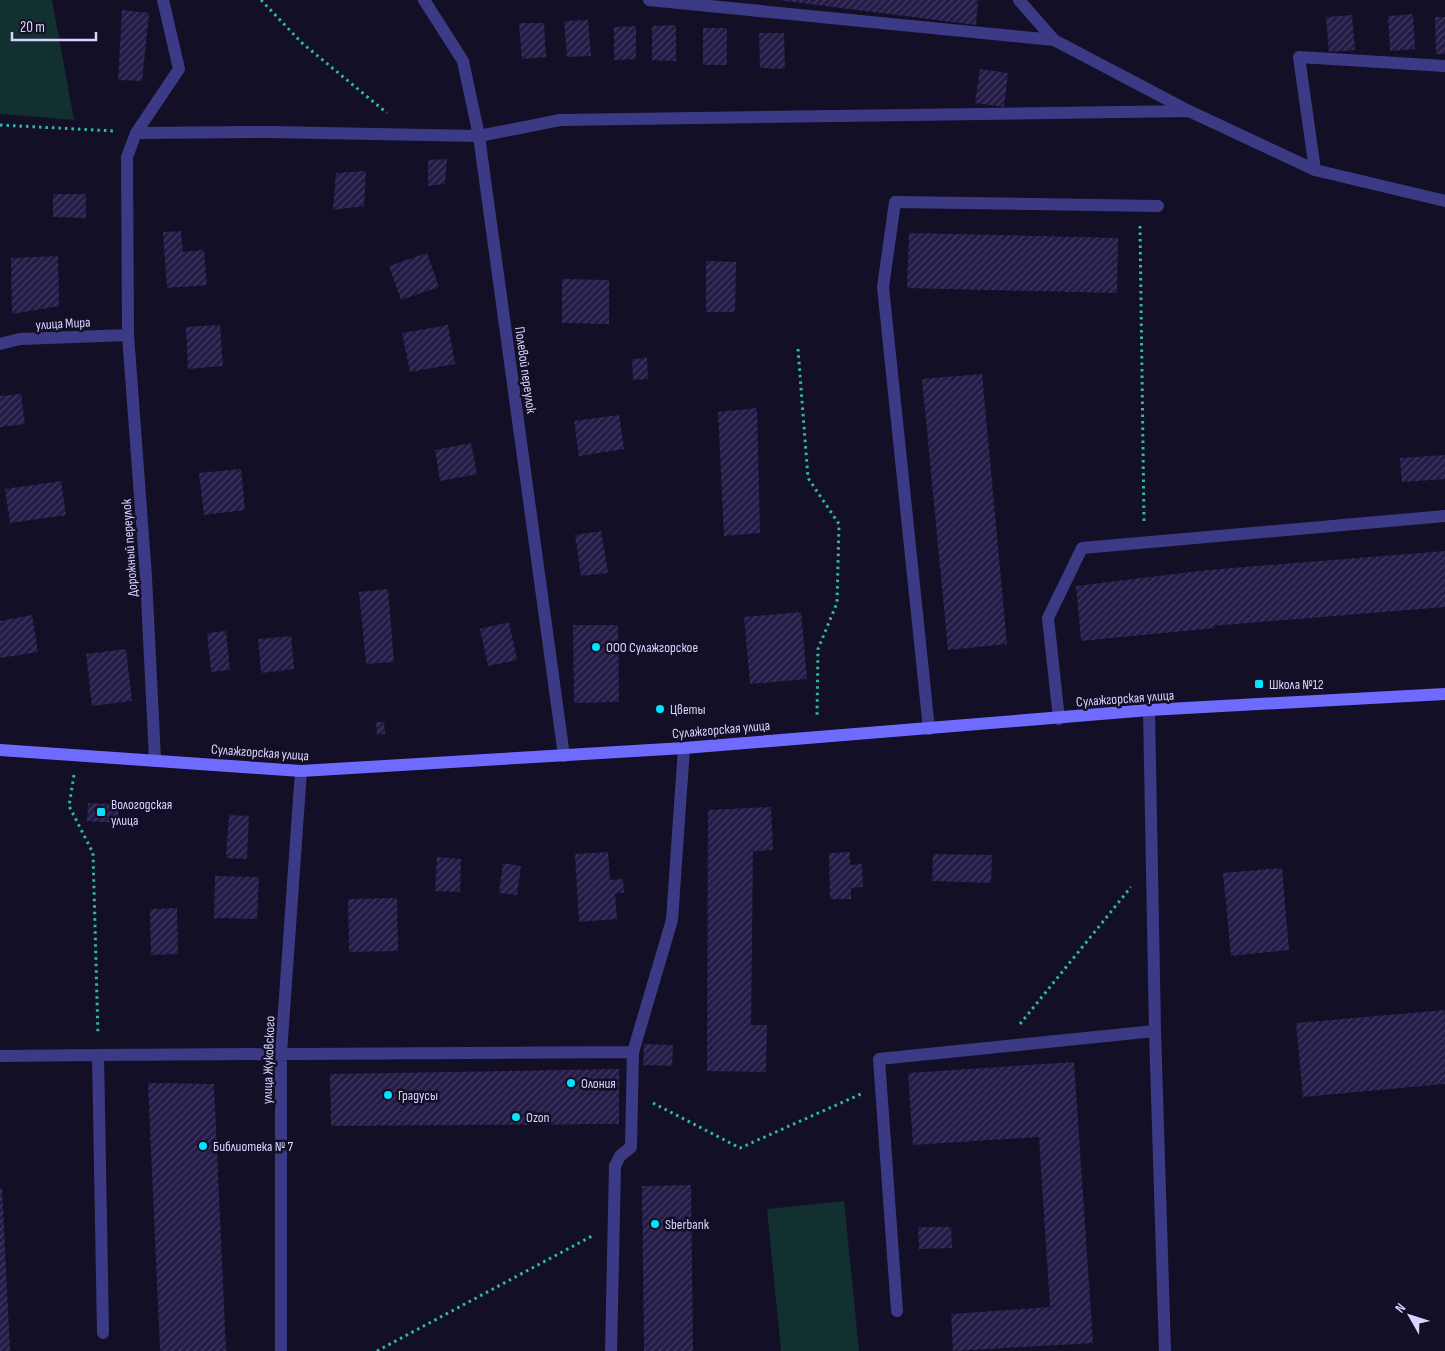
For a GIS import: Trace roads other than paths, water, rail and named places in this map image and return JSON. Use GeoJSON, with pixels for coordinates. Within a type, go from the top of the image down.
{"type":"FeatureCollection","features":[{"type":"Feature","properties":{"kind":"main road","name":"Сулажгорская улица"},"geometry":{"type":"LineString","coordinates":[[0,750],[155,759],[301,771],[684,748],[818,735],[1059,719],[1149,710],[1445,694]]}},
{"type":"Feature","properties":{"kind":"street","name":"Дорожный переулок"},"geometry":{"type":"LineString","coordinates":[[155,759],[146,577],[128,335],[127,157],[136,133],[179,69],[163,0]]}},
{"type":"Feature","properties":{"kind":"street","name":"Полевой переулок"},"geometry":{"type":"LineString","coordinates":[[424,0],[463,61],[479,136],[564,756]]}},
{"type":"Feature","properties":{"kind":"street"},"geometry":{"type":"LineString","coordinates":[[649,0],[1054,40]]}},
{"type":"Feature","properties":{"kind":"street"},"geometry":{"type":"LineString","coordinates":[[1019,0],[1054,40],[1189,111],[1316,170],[1445,201]]}},
{"type":"Feature","properties":{"kind":"street"},"geometry":{"type":"LineString","coordinates":[[1316,170],[1299,57],[1445,66]]}},
{"type":"Feature","properties":{"kind":"street"},"geometry":{"type":"LineString","coordinates":[[136,133],[270,132],[479,136],[560,120],[1189,111]]}},
{"type":"Feature","properties":{"kind":"street"},"geometry":{"type":"LineString","coordinates":[[929,728],[883,286],[895,202],[1158,206]]}},
{"type":"Feature","properties":{"kind":"street","name":"улица Мира"},"geometry":{"type":"LineString","coordinates":[[0,344],[20,339],[128,335]]}},
{"type":"Feature","properties":{"kind":"street"},"geometry":{"type":"LineString","coordinates":[[1059,719],[1048,618],[1082,548],[1445,516]]}},
{"type":"Feature","properties":{"kind":"street"},"geometry":{"type":"LineString","coordinates":[[1149,710],[1164,1351]]}},
{"type":"Feature","properties":{"kind":"street"},"geometry":{"type":"LineString","coordinates":[[611,1351],[615,1166],[620,1156],[631,1147],[634,1093],[633,1052],[672,920],[684,748]]}},
{"type":"Feature","properties":{"kind":"street","name":"улица Жуковского"},"geometry":{"type":"LineString","coordinates":[[281,1351],[281,1054],[301,771]]}},
{"type":"Feature","properties":{"kind":"street"},"geometry":{"type":"LineString","coordinates":[[897,1311],[879,1059],[1156,1031]]}},
{"type":"Feature","properties":{"kind":"street"},"geometry":{"type":"LineString","coordinates":[[0,1056],[633,1052]]}},
{"type":"Feature","properties":{"kind":"street"},"geometry":{"type":"LineString","coordinates":[[98,1055],[103,1333]]}},
{"type":"Feature","properties":{"kind":"place","name":"ООО Сулажгорское"},"geometry":{"type":"Point","coordinates":[596,647]}},
{"type":"Feature","properties":{"kind":"place","name":"Школа №12"},"geometry":{"type":"Point","coordinates":[1259,684]}},
{"type":"Feature","properties":{"kind":"place","name":"Цветы"},"geometry":{"type":"Point","coordinates":[660,709]}},
{"type":"Feature","properties":{"kind":"place","name":"Вологодская улица"},"geometry":{"type":"Point","coordinates":[101,812]}},
{"type":"Feature","properties":{"kind":"place","name":"Олония"},"geometry":{"type":"Point","coordinates":[571,1083]}},
{"type":"Feature","properties":{"kind":"place","name":"Градусы"},"geometry":{"type":"Point","coordinates":[388,1095]}},
{"type":"Feature","properties":{"kind":"place","name":"Ozon"},"geometry":{"type":"Point","coordinates":[516,1117]}},
{"type":"Feature","properties":{"kind":"place","name":"Библиотека № 7"},"geometry":{"type":"Point","coordinates":[203,1146]}},
{"type":"Feature","properties":{"kind":"place","name":"Sberbank"},"geometry":{"type":"Point","coordinates":[655,1224]}}]}
